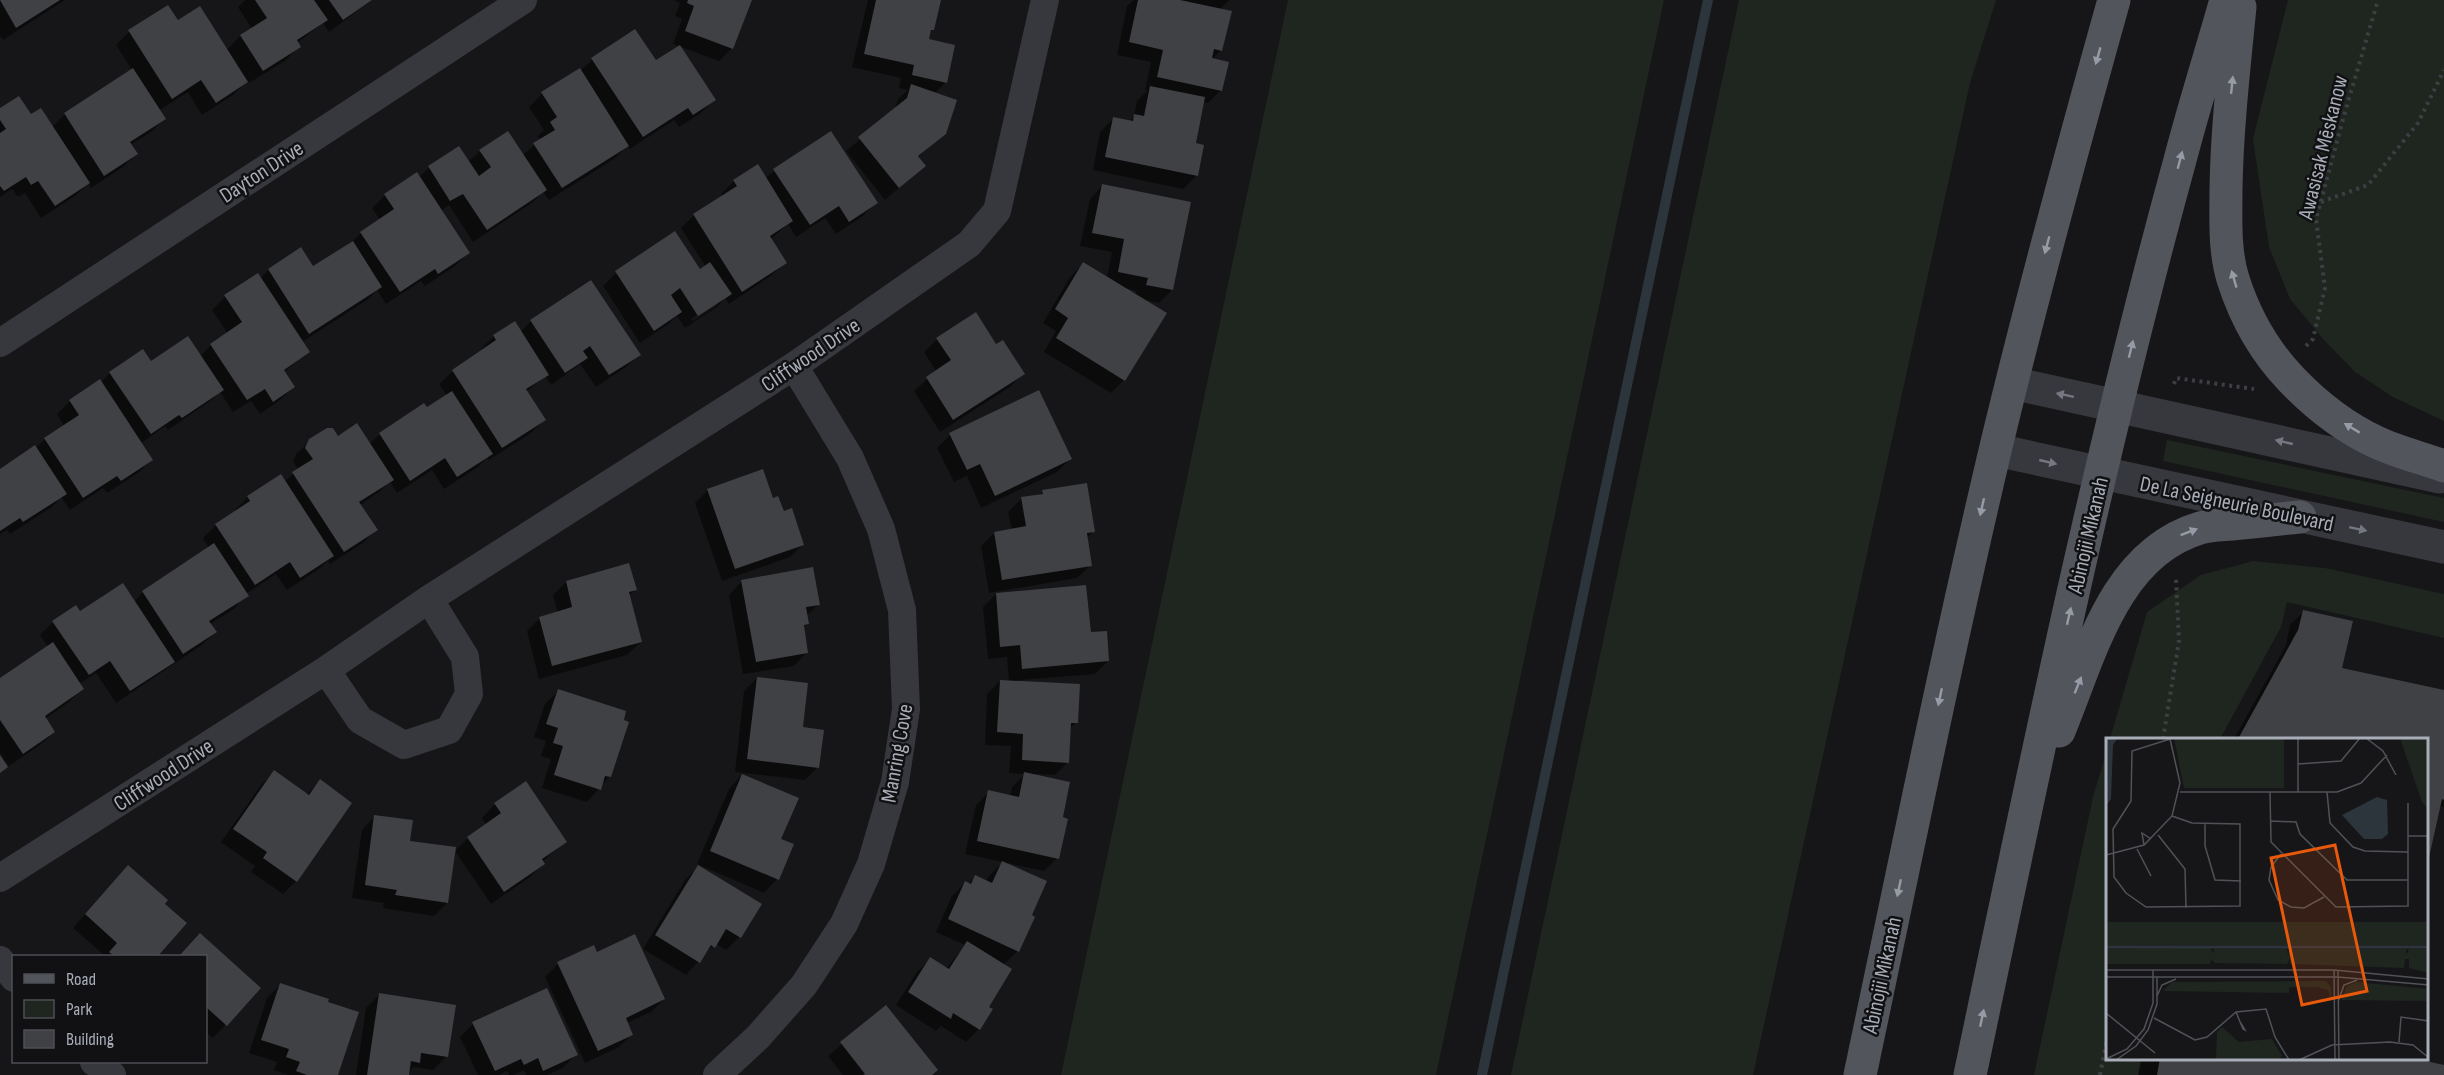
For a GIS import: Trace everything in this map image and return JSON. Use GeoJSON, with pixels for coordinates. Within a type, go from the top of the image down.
{"type":"FeatureCollection","features":[{"type":"Feature","properties":{"kind":"main road","name":"Abinojii Mikanah"},"geometry":{"type":"LineString","coordinates":[[1860,1075],[1965,582],[1996,450],[2114,0]]}},
{"type":"Feature","properties":{"kind":"main road","name":"Abinojii Mikanah"},"geometry":{"type":"LineString","coordinates":[[1970,1075],[2024,816],[2101,473],[2180,160],[2226,0]]}},
{"type":"Feature","properties":{"kind":"main road"},"geometry":{"type":"LineString","coordinates":[[2241,0],[2227,127],[2226,231],[2232,277],[2246,313],[2262,342],[2281,368],[2306,394],[2334,417],[2375,442],[2444,466]]}},
{"type":"Feature","properties":{"kind":"main road"},"geometry":{"type":"LineString","coordinates":[[2024,816],[2108,611],[2125,582],[2148,557],[2181,535],[2202,527],[2300,516]]}},
{"type":"Feature","properties":{"kind":"street","name":"Dayton Drive"},"geometry":{"type":"LineString","coordinates":[[0,343],[523,0]]}},
{"type":"Feature","properties":{"kind":"street","name":"Cliffwood Drive"},"geometry":{"type":"LineString","coordinates":[[0,878],[326,670],[429,599],[794,366],[969,244],[997,211],[1045,0]]}},
{"type":"Feature","properties":{"kind":"street","name":"Manring Cove"},"geometry":{"type":"LineString","coordinates":[[717,1075],[758,1037],[804,985],[844,924],[870,864],[895,782],[906,709],[902,610],[881,529],[850,458],[794,366]]}},
{"type":"Feature","properties":{"kind":"street"},"geometry":{"type":"LineString","coordinates":[[2012,383],[2444,478]]}},
{"type":"Feature","properties":{"kind":"street","name":"De La Seigneurie Boulevard"},"geometry":{"type":"LineString","coordinates":[[1996,450],[2444,547]]}},
{"type":"Feature","properties":{"kind":"street"},"geometry":{"type":"LineString","coordinates":[[326,670],[360,720],[404,745],[448,730],[469,694],[465,657],[429,599]]}},
{"type":"Feature","properties":{"kind":"street"},"geometry":{"type":"LineString","coordinates":[[0,960],[12,975]]}},
{"type":"Feature","properties":{"kind":"street"},"geometry":{"type":"LineString","coordinates":[[95,1063],[112,1075]]}},
{"type":"Feature","properties":{"kind":"path","name":"Awasisak Mēskanow"},"geometry":{"type":"LineString","coordinates":[[2313,339],[2325,288],[2316,219],[2378,0]]}},
{"type":"Feature","properties":{"kind":"path"},"geometry":{"type":"LineString","coordinates":[[2320,202],[2368,185],[2418,123],[2444,70]]}},
{"type":"Feature","properties":{"kind":"path"},"geometry":{"type":"LineString","coordinates":[[2163,738],[2180,642],[2176,579],[2165,545]]}},
{"type":"Feature","properties":{"kind":"path"},"geometry":{"type":"LineString","coordinates":[[2100,1075],[2106,1044]]}},
{"type":"Feature","properties":{"kind":"green space"},"geometry":{"type":"Polygon","coordinates":[[[1288,0],[1664,0],[1436,1075],[1061,1075],[1288,0]]]}},
{"type":"Feature","properties":{"kind":"green space"},"geometry":{"type":"Polygon","coordinates":[[[1739,0],[1996,0],[1970,83],[1753,1075],[1511,1075],[1739,0]]]}},
{"type":"Feature","properties":{"kind":"green space"},"geometry":{"type":"Polygon","coordinates":[[[2288,0],[2444,0],[2444,421],[2393,397],[2355,372],[2323,339],[2290,299],[2269,247],[2253,139],[2288,0]]]}},
{"type":"Feature","properties":{"kind":"green space"},"geometry":{"type":"Polygon","coordinates":[[[2167,440],[2444,498],[2444,522],[2163,461],[2167,440]]]}},
{"type":"Feature","properties":{"kind":"green space"},"geometry":{"type":"Polygon","coordinates":[[[2253,561],[2325,568],[2444,594],[2444,638],[2287,602],[2281,627],[2221,738],[2110,738],[2147,612],[2201,575],[2253,561]]]}},
{"type":"Feature","properties":{"kind":"green space"},"geometry":{"type":"Polygon","coordinates":[[[2106,754],[2106,1060],[2142,1060],[2139,1075],[2034,1075],[2093,797],[2106,754]]]}},
{"type":"Feature","properties":{"kind":"building"},"geometry":{"type":"Polygon","coordinates":[[[0,0],[60,0],[16,28],[0,0]]]}},
{"type":"Feature","properties":{"kind":"building"},"geometry":{"type":"Polygon","coordinates":[[[255,0],[314,0],[328,20],[297,40],[301,47],[263,71],[240,35],[267,18],[255,0]]]}},
{"type":"Feature","properties":{"kind":"building"},"geometry":{"type":"Polygon","coordinates":[[[329,0],[372,0],[343,20],[329,0]]]}},
{"type":"Feature","properties":{"kind":"building"},"geometry":{"type":"Polygon","coordinates":[[[688,0],[752,0],[733,49],[685,31],[694,6],[687,3],[688,0]]]}},
{"type":"Feature","properties":{"kind":"building"},"geometry":{"type":"Polygon","coordinates":[[[876,0],[941,0],[934,30],[931,30],[929,39],[955,45],[947,83],[912,75],[914,65],[864,54],[876,0]]]}},
{"type":"Feature","properties":{"kind":"building"},"geometry":{"type":"Polygon","coordinates":[[[1138,0],[1180,0],[1232,11],[1222,51],[1214,49],[1212,58],[1229,62],[1222,91],[1157,77],[1163,50],[1129,42],[1138,0]]]}},
{"type":"Feature","properties":{"kind":"building"},"geometry":{"type":"Polygon","coordinates":[[[168,5],[178,20],[200,6],[248,82],[216,103],[201,80],[172,99],[128,30],[168,5]]]}},
{"type":"Feature","properties":{"kind":"building"},"geometry":{"type":"Polygon","coordinates":[[[635,29],[656,60],[680,45],[716,100],[693,115],[688,108],[643,137],[591,58],[635,29]]]}},
{"type":"Feature","properties":{"kind":"building"},"geometry":{"type":"Polygon","coordinates":[[[133,68],[166,119],[130,142],[138,154],[104,176],[64,113],[133,68]]]}},
{"type":"Feature","properties":{"kind":"building"},"geometry":{"type":"Polygon","coordinates":[[[580,68],[629,146],[562,188],[533,143],[555,130],[550,122],[557,117],[541,92],[580,68]]]}},
{"type":"Feature","properties":{"kind":"building"},"geometry":{"type":"Polygon","coordinates":[[[911,84],[957,100],[946,134],[918,156],[926,166],[899,188],[858,137],[907,98],[911,84]]]}},
{"type":"Feature","properties":{"kind":"building"},"geometry":{"type":"Polygon","coordinates":[[[1150,86],[1205,97],[1196,143],[1204,145],[1198,176],[1105,157],[1113,117],[1133,121],[1134,114],[1144,116],[1150,86]]]}},
{"type":"Feature","properties":{"kind":"building"},"geometry":{"type":"Polygon","coordinates":[[[19,96],[31,114],[41,108],[90,183],[55,206],[38,181],[31,185],[26,177],[4,191],[0,186],[0,133],[6,129],[0,120],[0,108],[19,96]]]}},
{"type":"Feature","properties":{"kind":"building"},"geometry":{"type":"Polygon","coordinates":[[[508,131],[547,190],[487,230],[463,194],[450,201],[428,166],[459,146],[479,176],[491,167],[479,150],[508,131]]]}},
{"type":"Feature","properties":{"kind":"building"},"geometry":{"type":"Polygon","coordinates":[[[831,131],[878,203],[849,222],[839,206],[810,225],[773,169],[831,131]]]}},
{"type":"Feature","properties":{"kind":"building"},"geometry":{"type":"Polygon","coordinates":[[[758,164],[793,221],[770,236],[787,263],[742,292],[693,214],[737,186],[733,180],[758,164]]]}},
{"type":"Feature","properties":{"kind":"building"},"geometry":{"type":"Polygon","coordinates":[[[417,172],[470,253],[438,274],[435,269],[400,292],[360,232],[394,209],[384,194],[417,172]]]}},
{"type":"Feature","properties":{"kind":"building"},"geometry":{"type":"Polygon","coordinates":[[[1102,184],[1191,202],[1173,290],[1146,285],[1148,278],[1118,272],[1124,239],[1092,233],[1102,184]]]}},
{"type":"Feature","properties":{"kind":"building"},"geometry":{"type":"Polygon","coordinates":[[[675,231],[700,269],[710,262],[732,294],[698,316],[680,288],[671,295],[682,312],[654,331],[615,271],[675,231]]]}},
{"type":"Feature","properties":{"kind":"building"},"geometry":{"type":"Polygon","coordinates":[[[353,241],[382,287],[309,334],[268,269],[301,247],[313,266],[353,241]]]}},
{"type":"Feature","properties":{"kind":"building"},"geometry":{"type":"Polygon","coordinates":[[[1083,262],[1167,313],[1125,381],[1056,338],[1068,318],[1055,309],[1083,262]]]}},
{"type":"Feature","properties":{"kind":"building"},"geometry":{"type":"Polygon","coordinates":[[[258,273],[310,352],[284,370],[295,387],[273,402],[265,389],[247,400],[210,344],[242,322],[224,295],[258,273]]]}},
{"type":"Feature","properties":{"kind":"building"},"geometry":{"type":"Polygon","coordinates":[[[591,280],[641,355],[609,375],[590,346],[583,351],[588,358],[565,373],[530,320],[591,280]]]}},
{"type":"Feature","properties":{"kind":"building"},"geometry":{"type":"Polygon","coordinates":[[[976,312],[996,344],[1003,340],[1025,374],[953,420],[926,377],[951,360],[936,338],[976,312]]]}},
{"type":"Feature","properties":{"kind":"building"},"geometry":{"type":"Polygon","coordinates":[[[515,321],[549,375],[526,389],[546,420],[502,448],[452,370],[496,340],[493,335],[515,321]]]}},
{"type":"Feature","properties":{"kind":"building"},"geometry":{"type":"Polygon","coordinates":[[[188,336],[224,390],[182,418],[179,415],[151,434],[109,372],[143,349],[151,361],[188,336]]]}},
{"type":"Feature","properties":{"kind":"building"},"geometry":{"type":"Polygon","coordinates":[[[100,379],[153,460],[121,481],[117,476],[83,498],[44,438],[79,415],[69,400],[100,379]]]}},
{"type":"Feature","properties":{"kind":"building"},"geometry":{"type":"Polygon","coordinates":[[[1039,390],[1072,459],[995,496],[980,464],[967,470],[949,433],[1039,390]]]}},
{"type":"Feature","properties":{"kind":"building"},"geometry":{"type":"Polygon","coordinates":[[[452,391],[493,454],[457,477],[445,458],[410,481],[379,433],[424,403],[427,407],[452,391]]]}},
{"type":"Feature","properties":{"kind":"building"},"geometry":{"type":"Polygon","coordinates":[[[357,423],[394,480],[359,502],[378,530],[344,552],[292,472],[313,459],[305,448],[309,439],[327,428],[333,428],[338,436],[357,423]]]}},
{"type":"Feature","properties":{"kind":"building"},"geometry":{"type":"Polygon","coordinates":[[[35,445],[67,494],[23,522],[20,518],[0,531],[0,469],[35,445]]]}},
{"type":"Feature","properties":{"kind":"building"},"geometry":{"type":"Polygon","coordinates":[[[763,469],[773,498],[778,496],[784,511],[792,508],[804,545],[735,569],[707,489],[763,469]]]}},
{"type":"Feature","properties":{"kind":"building"},"geometry":{"type":"Polygon","coordinates":[[[281,474],[334,556],[300,578],[290,562],[255,585],[215,524],[250,501],[247,496],[281,474]]]}},
{"type":"Feature","properties":{"kind":"building"},"geometry":{"type":"Polygon","coordinates":[[[1087,483],[1095,532],[1087,533],[1092,566],[1002,580],[994,532],[1026,526],[1021,497],[1043,494],[1042,490],[1087,483]]]}},
{"type":"Feature","properties":{"kind":"building"},"geometry":{"type":"Polygon","coordinates":[[[214,543],[249,596],[209,621],[217,632],[183,654],[142,591],[214,543]]]}},
{"type":"Feature","properties":{"kind":"building"},"geometry":{"type":"Polygon","coordinates":[[[629,563],[637,590],[629,592],[642,642],[552,666],[539,617],[572,607],[566,581],[629,563]]]}},
{"type":"Feature","properties":{"kind":"building"},"geometry":{"type":"Polygon","coordinates":[[[813,567],[820,605],[806,607],[809,624],[804,625],[808,653],[756,662],[741,580],[813,567]]]}},
{"type":"Feature","properties":{"kind":"building"},"geometry":{"type":"Polygon","coordinates":[[[123,583],[175,662],[130,691],[110,661],[89,675],[52,621],[76,605],[80,611],[123,583]]]}},
{"type":"Feature","properties":{"kind":"building"},"geometry":{"type":"Polygon","coordinates":[[[1086,585],[1091,632],[1107,631],[1109,661],[1022,669],[1020,645],[1000,647],[996,593],[1086,585]]]}},
{"type":"Feature","properties":{"kind":"building"},"geometry":{"type":"Polygon","coordinates":[[[2303,610],[2353,621],[2342,668],[2444,690],[2444,800],[2442,799],[2429,858],[2429,738],[2239,738],[2298,630],[2303,610]]]}},
{"type":"Feature","properties":{"kind":"building"},"geometry":{"type":"Polygon","coordinates":[[[53,642],[84,689],[45,716],[55,732],[23,754],[0,720],[0,678],[53,642]]]}},
{"type":"Feature","properties":{"kind":"building"},"geometry":{"type":"Polygon","coordinates":[[[757,677],[808,683],[803,727],[824,730],[819,768],[747,759],[757,677]]]}},
{"type":"Feature","properties":{"kind":"building"},"geometry":{"type":"Polygon","coordinates":[[[1000,680],[1080,684],[1078,723],[1071,723],[1069,763],[1022,760],[1023,734],[997,732],[1000,680]]]}},
{"type":"Feature","properties":{"kind":"building"},"geometry":{"type":"Polygon","coordinates":[[[558,689],[626,711],[624,720],[629,722],[611,777],[605,776],[601,790],[554,775],[563,746],[553,743],[558,728],[546,724],[558,689]]]}},
{"type":"Feature","properties":{"kind":"building"},"geometry":{"type":"Polygon","coordinates":[[[0,755],[8,767],[0,773],[0,755]]]}},
{"type":"Feature","properties":{"kind":"building"},"geometry":{"type":"Polygon","coordinates":[[[274,770],[309,795],[320,779],[352,803],[297,882],[263,858],[267,852],[233,829],[274,770]]]}},
{"type":"Feature","properties":{"kind":"building"},"geometry":{"type":"Polygon","coordinates":[[[1024,772],[1070,782],[1063,817],[1068,819],[1059,859],[977,841],[988,790],[1019,797],[1024,772]]]}},
{"type":"Feature","properties":{"kind":"building"},"geometry":{"type":"Polygon","coordinates":[[[742,774],[799,798],[781,839],[794,844],[779,880],[710,851],[742,774]]]}},
{"type":"Feature","properties":{"kind":"building"},"geometry":{"type":"Polygon","coordinates":[[[526,781],[567,842],[542,859],[545,864],[504,892],[467,837],[501,813],[494,803],[526,781]]]}},
{"type":"Feature","properties":{"kind":"building"},"geometry":{"type":"Polygon","coordinates":[[[374,815],[413,820],[410,841],[456,847],[448,903],[395,895],[397,890],[365,885],[374,815]]]}},
{"type":"Feature","properties":{"kind":"building"},"geometry":{"type":"Polygon","coordinates":[[[1002,861],[1047,881],[1032,915],[1035,917],[1019,952],[948,919],[965,881],[971,884],[975,875],[992,883],[1002,861]]]}},
{"type":"Feature","properties":{"kind":"building"},"geometry":{"type":"Polygon","coordinates":[[[128,865],[168,900],[165,904],[187,923],[159,955],[113,955],[109,952],[117,943],[85,914],[128,865]]]}},
{"type":"Feature","properties":{"kind":"building"},"geometry":{"type":"Polygon","coordinates":[[[698,865],[762,904],[741,938],[726,929],[715,948],[711,945],[700,963],[655,935],[698,865]]]}},
{"type":"Feature","properties":{"kind":"building"},"geometry":{"type":"Polygon","coordinates":[[[200,933],[261,988],[227,1026],[207,1008],[207,955],[180,955],[200,933]]]}},
{"type":"Feature","properties":{"kind":"building"},"geometry":{"type":"Polygon","coordinates":[[[635,934],[665,999],[626,1018],[633,1035],[598,1051],[557,962],[594,945],[597,952],[635,934]]]}},
{"type":"Feature","properties":{"kind":"building"},"geometry":{"type":"Polygon","coordinates":[[[967,941],[1012,969],[989,1007],[993,1009],[980,1030],[953,1013],[951,1019],[908,992],[930,957],[949,969],[967,941]]]}},
{"type":"Feature","properties":{"kind":"building"},"geometry":{"type":"Polygon","coordinates":[[[280,983],[329,999],[328,1002],[359,1012],[338,1075],[307,1075],[296,1071],[300,1062],[286,1057],[289,1049],[261,1040],[280,983]]]}},
{"type":"Feature","properties":{"kind":"building"},"geometry":{"type":"Polygon","coordinates":[[[547,988],[578,1055],[543,1071],[538,1058],[524,1065],[521,1059],[495,1071],[472,1022],[547,988]]]}},
{"type":"Feature","properties":{"kind":"building"},"geometry":{"type":"Polygon","coordinates":[[[379,993],[456,1005],[448,1057],[421,1053],[420,1063],[411,1061],[409,1075],[367,1075],[379,993]]]}},
{"type":"Feature","properties":{"kind":"building"},"geometry":{"type":"Polygon","coordinates":[[[886,1005],[938,1070],[932,1075],[863,1075],[865,1074],[840,1042],[886,1005]]]}},
{"type":"Feature","properties":{"kind":"building"},"geometry":{"type":"Polygon","coordinates":[[[2160,1060],[2421,1060],[2444,1065],[2444,1075],[2157,1075],[2160,1060]]]}},
{"type":"Feature","properties":{"kind":"waterway"},"geometry":{"type":"LineString","coordinates":[[1482,1075],[1708,0]]}}]}
